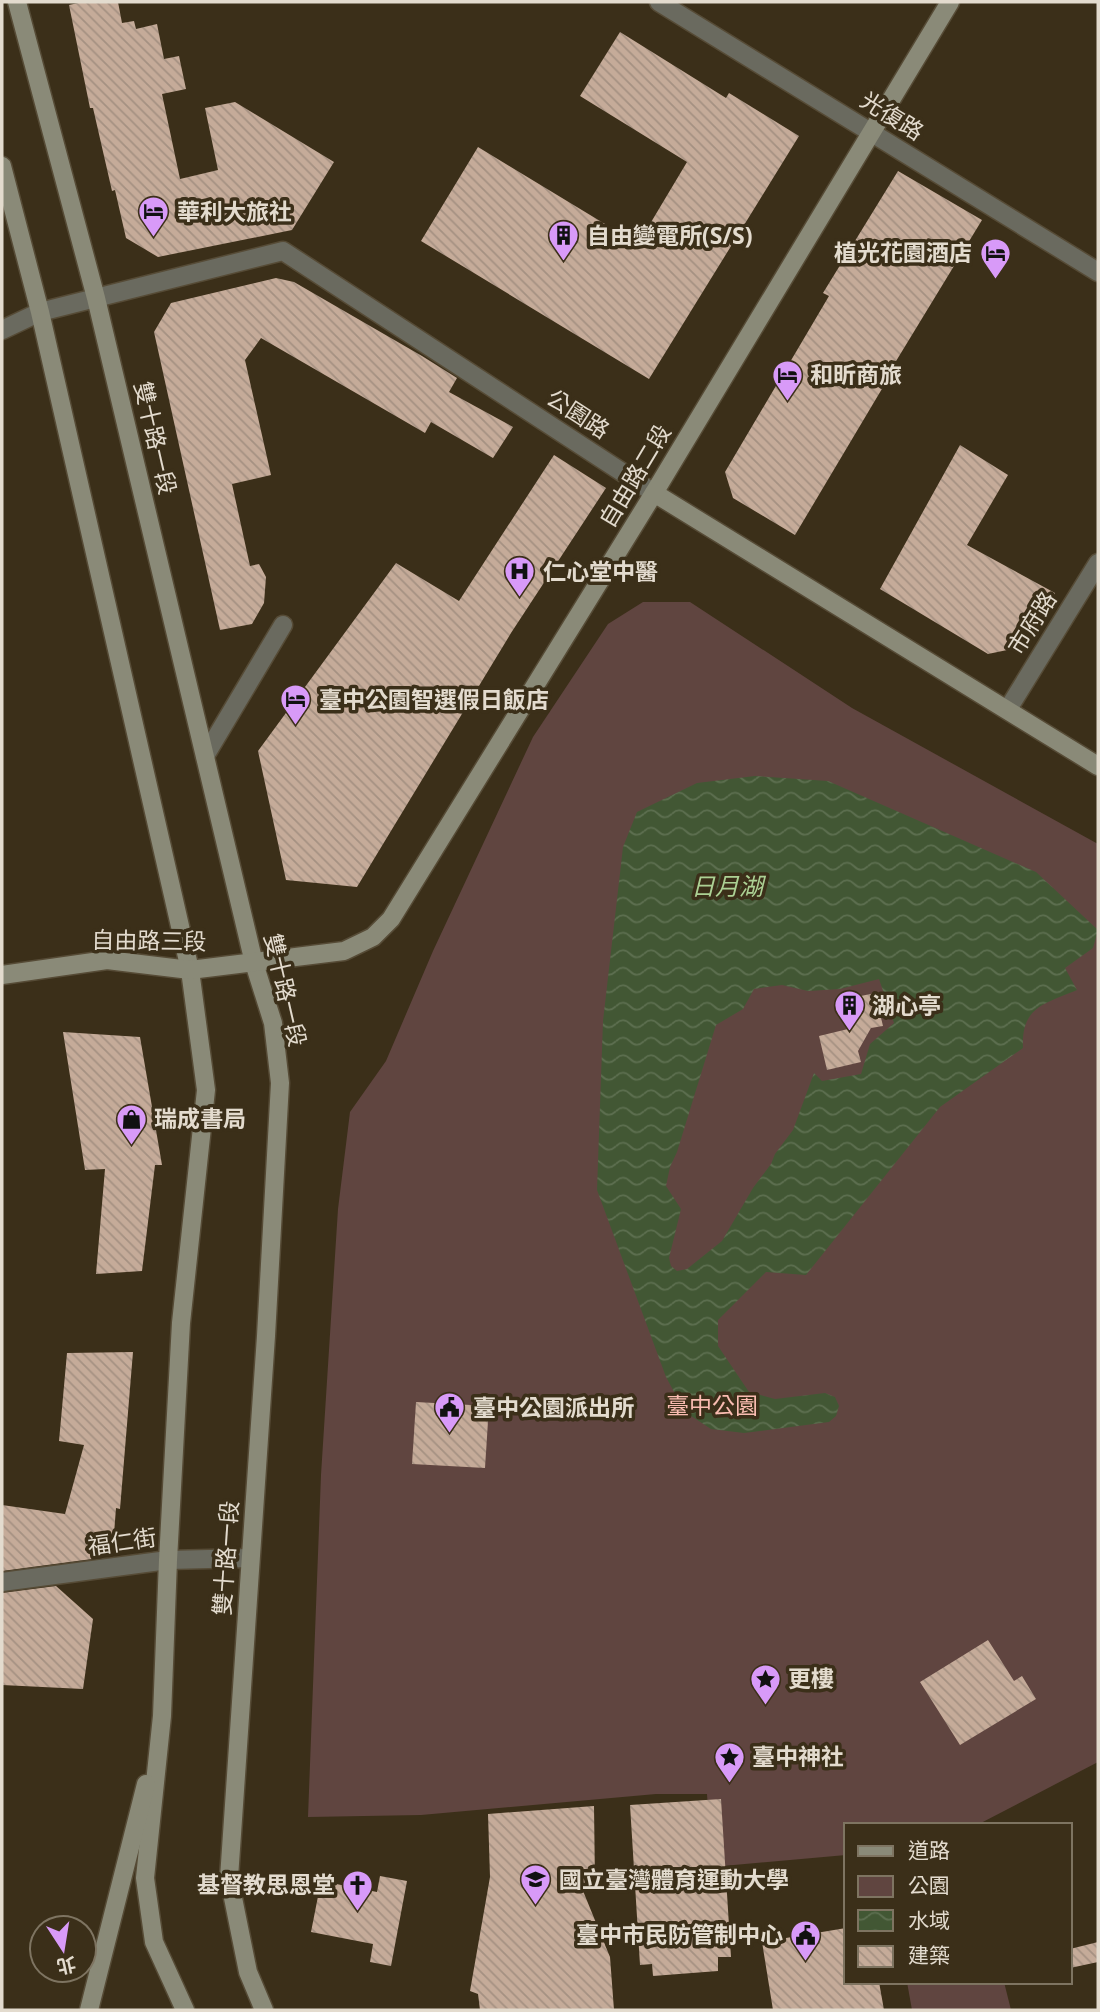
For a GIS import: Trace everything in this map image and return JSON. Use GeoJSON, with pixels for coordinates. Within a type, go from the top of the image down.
{"type":"FeatureCollection","features":[{"type":"Feature","properties":{"kind":"main road","name":"雙十路一段"},"geometry":{"type":"LineString","coordinates":[[18,2],[96,298],[254,963],[273,1023],[280,1083],[266,1336],[229,1878],[248,1972],[264,2010]]}},
{"type":"Feature","properties":{"kind":"main road","name":"自由路二段"},"geometry":{"type":"LineString","coordinates":[[254,963],[344,951],[382,930],[391,919],[654,493],[950,2]]}},
{"type":"Feature","properties":{"kind":"main road"},"geometry":{"type":"LineString","coordinates":[[2,166],[40,312],[190,970],[206,1090],[181,1323],[162,1716],[145,1878],[154,1942],[185,2010]]}},
{"type":"Feature","properties":{"kind":"main road","name":"公園路"},"geometry":{"type":"LineString","coordinates":[[654,493],[1098,766]]}},
{"type":"Feature","properties":{"kind":"main road","name":"自由路三段"},"geometry":{"type":"LineString","coordinates":[[2,975],[107,960],[190,970],[254,963]]}},
{"type":"Feature","properties":{"kind":"main road"},"geometry":{"type":"LineString","coordinates":[[89,2010],[162,1716]]}},
{"type":"Feature","properties":{"kind":"street","name":"光復路"},"geometry":{"type":"LineString","coordinates":[[659,2],[1098,272]]}},
{"type":"Feature","properties":{"kind":"street","name":"公園路"},"geometry":{"type":"LineString","coordinates":[[2,330],[40,312],[284,251],[654,493]]}},
{"type":"Feature","properties":{"kind":"street","name":"市府路"},"geometry":{"type":"LineString","coordinates":[[1008,709],[1098,563]]}},
{"type":"Feature","properties":{"kind":"street"},"geometry":{"type":"LineString","coordinates":[[205,756],[283,625]]}},
{"type":"Feature","properties":{"kind":"street","name":"福仁街"},"geometry":{"type":"LineString","coordinates":[[2,1582],[168,1560],[250,1558]]}},
{"type":"Feature","properties":{"kind":"green space","name":"臺中公園"},"geometry":{"type":"Polygon","coordinates":[[[643,602],[690,602],[852,708],[1098,844],[1098,1762],[981,1823],[844,1823],[844,1855],[712,1867],[707,1794],[656,1794],[421,1815],[308,1817],[321,1475],[338,1209],[350,1112],[386,1061],[433,951],[533,737],[608,624],[643,602]]]}},
{"type":"Feature","properties":{"kind":"green space"},"geometry":{"type":"Polygon","coordinates":[[[907,1984],[1004,1984],[1011,2010],[912,2010],[907,1984]]]}},
{"type":"Feature","properties":{"kind":"water","name":"日月湖"},"geometry":{"type":"Polygon","coordinates":[[[755,776],[828,781],[1036,872],[1098,930],[1093,948],[1065,968],[1077,990],[1037,1009],[1026,1024],[1023,1048],[940,1107],[806,1275],[766,1272],[718,1320],[718,1346],[749,1392],[775,1399],[825,1393],[835,1397],[839,1406],[836,1416],[829,1422],[744,1433],[711,1429],[685,1412],[666,1377],[597,1190],[603,1021],[623,847],[637,812],[697,783],[755,776]],[[879,979],[840,989],[808,991],[782,985],[754,989],[743,1009],[716,1025],[666,1186],[681,1209],[669,1258],[671,1266],[677,1271],[687,1269],[722,1241],[753,1188],[793,1130],[814,1073],[822,1081],[861,1074],[870,1044],[894,1023],[879,979]]]}},
{"type":"Feature","properties":{"kind":"building"},"geometry":{"type":"Polygon","coordinates":[[[83,2],[118,2],[122,23],[134,21],[136,29],[157,24],[164,59],[179,56],[186,89],[162,94],[180,179],[218,170],[205,108],[235,102],[334,162],[292,230],[158,257],[126,238],[93,108],[90,108],[69,5],[83,2]]]}},
{"type":"Feature","properties":{"kind":"building"},"geometry":{"type":"Polygon","coordinates":[[[620,32],[726,98],[729,93],[799,136],[649,379],[421,241],[478,147],[638,244],[687,162],[580,96],[620,32]]]}},
{"type":"Feature","properties":{"kind":"building"},"geometry":{"type":"Polygon","coordinates":[[[898,171],[982,220],[795,535],[733,498],[725,472],[829,296],[823,293],[898,171]]]}},
{"type":"Feature","properties":{"kind":"building"},"geometry":{"type":"Polygon","coordinates":[[[276,278],[294,282],[457,378],[449,392],[513,427],[493,458],[431,422],[425,433],[261,338],[245,360],[271,475],[232,484],[250,566],[259,564],[266,577],[264,603],[252,624],[220,630],[154,332],[171,303],[276,278]]]}},
{"type":"Feature","properties":{"kind":"building"},"geometry":{"type":"Polygon","coordinates":[[[960,445],[1008,475],[967,545],[1055,593],[1022,647],[988,654],[880,589],[960,445]]]}},
{"type":"Feature","properties":{"kind":"building"},"geometry":{"type":"Polygon","coordinates":[[[554,455],[606,488],[511,633],[357,887],[286,880],[258,751],[396,563],[459,601],[554,455]]]}},
{"type":"Feature","properties":{"kind":"building","name":"湖心亭"},"geometry":{"type":"Polygon","coordinates":[[[875,993],[883,1026],[871,1028],[858,1051],[861,1062],[827,1070],[819,1036],[848,1029],[842,1000],[875,993]]]}},
{"type":"Feature","properties":{"kind":"building"},"geometry":{"type":"Polygon","coordinates":[[[63,1032],[140,1037],[162,1165],[155,1165],[142,1271],[96,1274],[105,1169],[85,1170],[63,1032]]]}},
{"type":"Feature","properties":{"kind":"building"},"geometry":{"type":"Polygon","coordinates":[[[133,1352],[120,1509],[116,1508],[114,1534],[92,1559],[2,1571],[2,1505],[65,1514],[84,1445],[59,1441],[67,1353],[133,1352]]]}},
{"type":"Feature","properties":{"kind":"building","name":"臺中公園派出所"},"geometry":{"type":"Polygon","coordinates":[[[416,1402],[489,1406],[485,1468],[412,1464],[416,1402]]]}},
{"type":"Feature","properties":{"kind":"building"},"geometry":{"type":"Polygon","coordinates":[[[56,1586],[93,1619],[83,1689],[2,1685],[2,1593],[56,1586]]]}},
{"type":"Feature","properties":{"kind":"building"},"geometry":{"type":"Polygon","coordinates":[[[988,1640],[1014,1681],[1022,1676],[1036,1699],[960,1745],[920,1682],[988,1640]]]}},
{"type":"Feature","properties":{"kind":"building"},"geometry":{"type":"Polygon","coordinates":[[[721,1799],[731,1957],[718,1957],[718,1971],[653,1976],[652,1964],[640,1965],[630,1805],[721,1799]]]}},
{"type":"Feature","properties":{"kind":"building","name":"國立臺灣體育運動大學"},"geometry":{"type":"Polygon","coordinates":[[[594,1806],[595,1883],[581,1886],[610,1957],[614,2010],[480,2010],[478,1994],[470,1991],[490,1877],[488,1814],[594,1806]]]}},
{"type":"Feature","properties":{"kind":"building","name":"基督教思恩堂"},"geometry":{"type":"Polygon","coordinates":[[[380,1876],[407,1881],[391,1966],[370,1962],[373,1944],[311,1932],[321,1881],[377,1892],[380,1876]]]}},
{"type":"Feature","properties":{"kind":"building","name":"臺中市民防管制中心"},"geometry":{"type":"Polygon","coordinates":[[[844,1928],[844,1984],[879,1984],[884,2010],[773,2010],[762,1942],[844,1928]]]}},
{"type":"Feature","properties":{"kind":"building"},"geometry":{"type":"Polygon","coordinates":[[[1098,1942],[1098,1962],[1072,1968],[1072,1948],[1098,1942]]]}},
{"type":"Feature","properties":{"kind":"place","name":"華利大旅社"},"geometry":{"type":"Point","coordinates":[154,239]}},
{"type":"Feature","properties":{"kind":"place","name":"自由變電所(S/S)"},"geometry":{"type":"Point","coordinates":[564,263]}},
{"type":"Feature","properties":{"kind":"place","name":"植光花園酒店"},"geometry":{"type":"Point","coordinates":[995,280]}},
{"type":"Feature","properties":{"kind":"place","name":"和昕商旅"},"geometry":{"type":"Point","coordinates":[787,402]}},
{"type":"Feature","properties":{"kind":"place","name":"仁心堂中醫"},"geometry":{"type":"Point","coordinates":[520,599]}},
{"type":"Feature","properties":{"kind":"place","name":"臺中公園智選假日飯店"},"geometry":{"type":"Point","coordinates":[296,727]}},
{"type":"Feature","properties":{"kind":"place","name":"湖心亭"},"geometry":{"type":"Point","coordinates":[849,1033]}},
{"type":"Feature","properties":{"kind":"place","name":"瑞成書局"},"geometry":{"type":"Point","coordinates":[131,1146]}},
{"type":"Feature","properties":{"kind":"place","name":"臺中公園派出所"},"geometry":{"type":"Point","coordinates":[450,1435]}},
{"type":"Feature","properties":{"kind":"place","name":"更樓"},"geometry":{"type":"Point","coordinates":[765,1706]}},
{"type":"Feature","properties":{"kind":"place","name":"臺中神社"},"geometry":{"type":"Point","coordinates":[729,1784]}},
{"type":"Feature","properties":{"kind":"place","name":"國立臺灣體育運動大學"},"geometry":{"type":"Point","coordinates":[536,1907]}},
{"type":"Feature","properties":{"kind":"place","name":"基督教思恩堂"},"geometry":{"type":"Point","coordinates":[358,1912]}},
{"type":"Feature","properties":{"kind":"place","name":"臺中市民防管制中心"},"geometry":{"type":"Point","coordinates":[806,1962]}}]}
